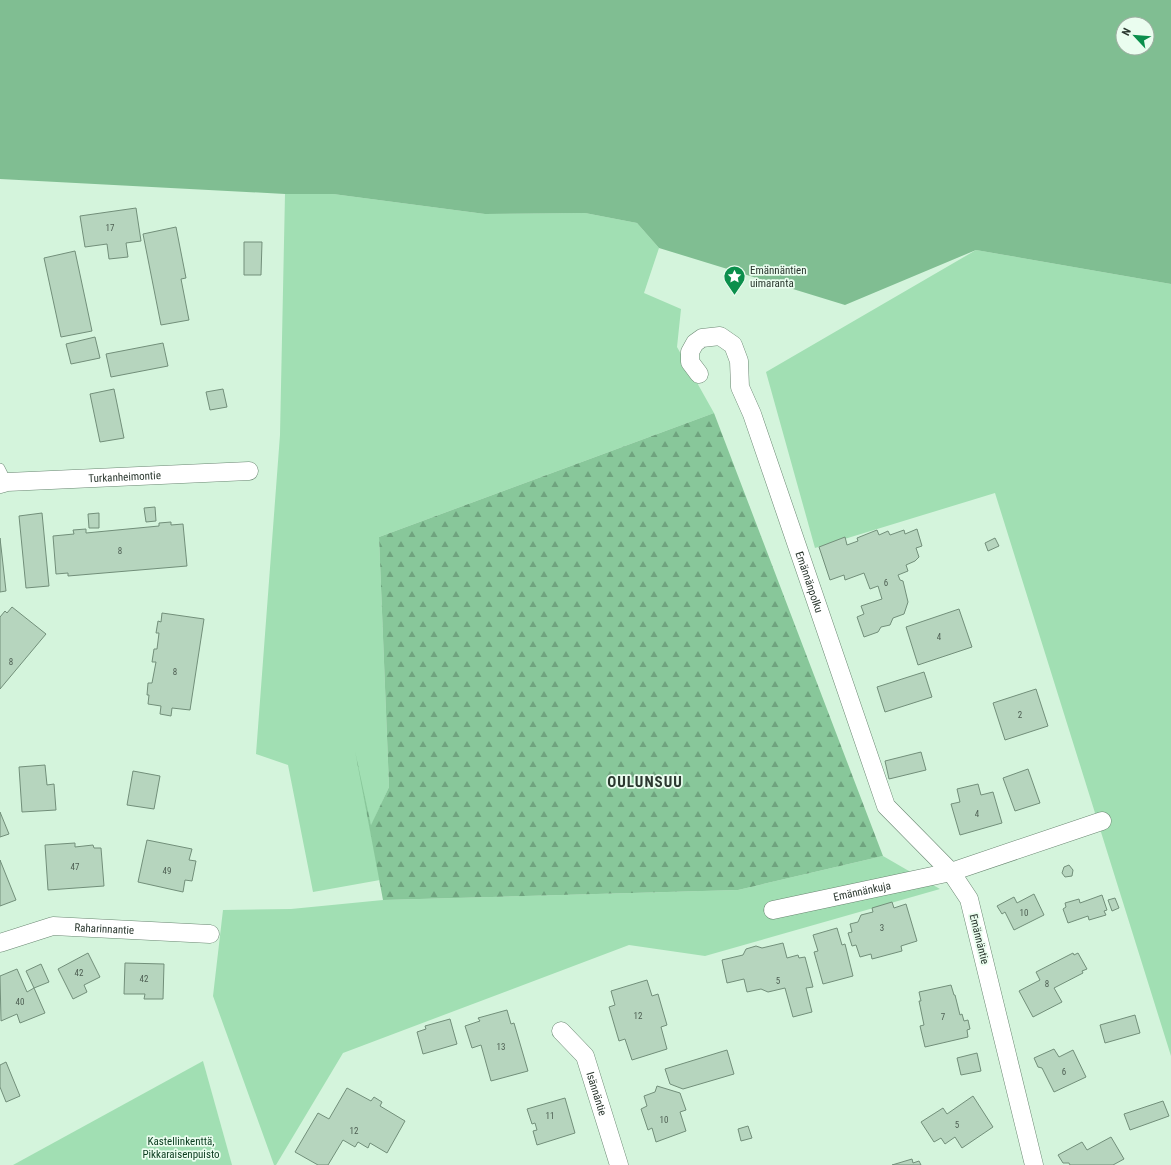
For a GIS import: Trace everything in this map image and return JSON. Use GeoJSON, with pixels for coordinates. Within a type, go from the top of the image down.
{"type":"FeatureCollection","features":[{"type":"Feature","properties":{"kind":"street","name":"Emännänpolku"},"geometry":{"type":"LineString","coordinates":[[699,374],[690,362],[690,352],[695,343],[702,338],[720,336],[733,344],[739,361],[740,387],[752,414],[886,806],[951,872]]}},
{"type":"Feature","properties":{"kind":"street","name":"Turkanheimontie"},"geometry":{"type":"LineString","coordinates":[[2,478],[249,470]]}},
{"type":"Feature","properties":{"kind":"street"},"geometry":{"type":"LineString","coordinates":[[951,872],[1102,821]]}},
{"type":"Feature","properties":{"kind":"street","name":"Emännänkuja"},"geometry":{"type":"LineString","coordinates":[[773,910],[951,872]]}},
{"type":"Feature","properties":{"kind":"street","name":"Emännäntie"},"geometry":{"type":"LineString","coordinates":[[951,872],[969,899],[1034,1165]]}},
{"type":"Feature","properties":{"kind":"street","name":"Raharinnantie"},"geometry":{"type":"LineString","coordinates":[[0,943],[53,926],[210,934]]}},
{"type":"Feature","properties":{"kind":"street","name":"Isännäntie"},"geometry":{"type":"LineString","coordinates":[[561,1031],[585,1056],[619,1165]]}},
{"type":"Feature","properties":{"kind":"green space"},"geometry":{"type":"Polygon","coordinates":[[[285,194],[333,194],[485,214],[585,213],[637,223],[659,248],[644,293],[681,309],[677,347],[714,413],[379,537],[389,787],[371,826],[362,786],[380,880],[313,892],[288,765],[256,754],[280,435],[285,194]]]}},
{"type":"Feature","properties":{"kind":"green space"},"geometry":{"type":"Polygon","coordinates":[[[976,250],[1171,284],[1171,1056],[995,493],[815,548],[766,372],[976,250]]]}},
{"type":"Feature","properties":{"kind":"green space"},"geometry":{"type":"Polygon","coordinates":[[[714,413],[883,856],[738,890],[383,900],[355,751],[371,825],[389,787],[379,537],[714,413]]]}},
{"type":"Feature","properties":{"kind":"green space"},"geometry":{"type":"Polygon","coordinates":[[[883,856],[940,889],[705,956],[629,945],[343,1053],[276,1165],[274,1165],[213,996],[223,910],[291,909],[383,900],[738,890],[883,856]]]}},
{"type":"Feature","properties":{"kind":"green space","name":"Kastellinkenttä, Pikkaraisenpuisto"},"geometry":{"type":"Polygon","coordinates":[[[203,1061],[232,1165],[13,1165],[203,1061]]]}},
{"type":"Feature","properties":{"kind":"shaded area"},"geometry":{"type":"Polygon","coordinates":[[[0,0],[1171,0],[1171,284],[976,250],[845,305],[659,248],[637,223],[585,213],[485,214],[333,194],[285,194],[0,179],[0,0]]]}},
{"type":"Feature","properties":{"kind":"building"},"geometry":{"type":"Polygon","coordinates":[[[136,208],[141,241],[126,243],[128,257],[109,259],[107,244],[85,247],[80,216],[136,208]]]}},
{"type":"Feature","properties":{"kind":"building"},"geometry":{"type":"Polygon","coordinates":[[[176,227],[186,278],[181,279],[189,320],[161,325],[143,234],[176,227]]]}},
{"type":"Feature","properties":{"kind":"building"},"geometry":{"type":"Polygon","coordinates":[[[244,242],[262,242],[261,275],[244,275],[244,242]]]}},
{"type":"Feature","properties":{"kind":"building"},"geometry":{"type":"Polygon","coordinates":[[[75,251],[92,331],[61,337],[44,258],[75,251]]]}},
{"type":"Feature","properties":{"kind":"building"},"geometry":{"type":"Polygon","coordinates":[[[95,337],[100,358],[71,364],[66,344],[95,337]]]}},
{"type":"Feature","properties":{"kind":"building"},"geometry":{"type":"Polygon","coordinates":[[[163,343],[168,366],[111,377],[106,354],[163,343]]]}},
{"type":"Feature","properties":{"kind":"building"},"geometry":{"type":"Polygon","coordinates":[[[114,389],[124,438],[100,442],[90,394],[114,389]]]}},
{"type":"Feature","properties":{"kind":"building"},"geometry":{"type":"Polygon","coordinates":[[[223,389],[227,407],[210,410],[206,392],[223,389]]]}},
{"type":"Feature","properties":{"kind":"building"},"geometry":{"type":"Polygon","coordinates":[[[155,507],[156,521],[146,522],[144,508],[155,507]]]}},
{"type":"Feature","properties":{"kind":"building"},"geometry":{"type":"Polygon","coordinates":[[[42,513],[49,586],[26,588],[19,516],[42,513]]]}},
{"type":"Feature","properties":{"kind":"building"},"geometry":{"type":"Polygon","coordinates":[[[99,513],[99,528],[89,528],[88,514],[99,513]]]}},
{"type":"Feature","properties":{"kind":"building"},"geometry":{"type":"Polygon","coordinates":[[[171,522],[171,525],[183,524],[187,566],[68,576],[68,573],[56,574],[53,536],[74,534],[73,530],[86,529],[86,533],[159,526],[159,523],[171,522]]]}},
{"type":"Feature","properties":{"kind":"building"},"geometry":{"type":"Polygon","coordinates":[[[917,529],[922,546],[916,548],[919,557],[915,561],[906,565],[908,571],[898,575],[900,580],[903,581],[908,602],[904,614],[893,618],[890,625],[881,627],[878,632],[864,637],[857,617],[864,614],[861,606],[882,599],[878,586],[870,589],[864,573],[845,580],[844,575],[830,580],[819,547],[845,537],[847,545],[858,541],[857,538],[877,530],[879,535],[888,531],[890,535],[904,530],[905,534],[917,529]]]}},
{"type":"Feature","properties":{"kind":"building"},"geometry":{"type":"Polygon","coordinates":[[[0,538],[6,591],[0,592],[0,538]]]}},
{"type":"Feature","properties":{"kind":"building"},"geometry":{"type":"Polygon","coordinates":[[[995,538],[999,546],[988,551],[985,543],[995,538]]]}},
{"type":"Feature","properties":{"kind":"building"},"geometry":{"type":"Polygon","coordinates":[[[12,607],[46,634],[0,689],[0,617],[5,611],[7,613],[12,607]]]}},
{"type":"Feature","properties":{"kind":"building"},"geometry":{"type":"Polygon","coordinates":[[[959,609],[972,647],[918,665],[906,627],[959,609]]]}},
{"type":"Feature","properties":{"kind":"building"},"geometry":{"type":"Polygon","coordinates":[[[162,613],[204,619],[190,710],[172,708],[171,716],[160,714],[161,706],[148,704],[149,695],[147,695],[148,683],[152,683],[156,662],[152,662],[154,649],[157,649],[159,633],[156,633],[158,621],[161,622],[162,613]]]}},
{"type":"Feature","properties":{"kind":"building"},"geometry":{"type":"Polygon","coordinates":[[[924,672],[932,697],[885,712],[877,687],[924,672]]]}},
{"type":"Feature","properties":{"kind":"building"},"geometry":{"type":"Polygon","coordinates":[[[1036,689],[1048,726],[1005,740],[993,703],[1036,689]]]}},
{"type":"Feature","properties":{"kind":"building"},"geometry":{"type":"Polygon","coordinates":[[[921,752],[926,770],[889,779],[885,761],[921,752]]]}},
{"type":"Feature","properties":{"kind":"building"},"geometry":{"type":"Polygon","coordinates":[[[45,765],[47,785],[54,784],[56,810],[22,812],[19,767],[45,765]]]}},
{"type":"Feature","properties":{"kind":"building"},"geometry":{"type":"Polygon","coordinates":[[[1028,769],[1040,803],[1015,811],[1003,778],[1028,769]]]}},
{"type":"Feature","properties":{"kind":"building"},"geometry":{"type":"Polygon","coordinates":[[[133,771],[160,776],[154,809],[127,805],[133,771]]]}},
{"type":"Feature","properties":{"kind":"building"},"geometry":{"type":"Polygon","coordinates":[[[978,784],[981,795],[993,792],[1002,823],[960,835],[951,804],[960,802],[957,789],[978,784]]]}},
{"type":"Feature","properties":{"kind":"building"},"geometry":{"type":"Polygon","coordinates":[[[0,812],[9,834],[0,837],[0,812]]]}},
{"type":"Feature","properties":{"kind":"building"},"geometry":{"type":"Polygon","coordinates":[[[147,840],[192,849],[189,860],[196,861],[192,881],[185,880],[183,892],[138,882],[147,840]]]}},
{"type":"Feature","properties":{"kind":"building"},"geometry":{"type":"Polygon","coordinates":[[[75,843],[75,847],[93,845],[94,848],[101,848],[104,886],[48,890],[45,845],[75,843]]]}},
{"type":"Feature","properties":{"kind":"building"},"geometry":{"type":"Polygon","coordinates":[[[0,860],[16,900],[0,906],[0,860]]]}},
{"type":"Feature","properties":{"kind":"building"},"geometry":{"type":"Polygon","coordinates":[[[1069,865],[1073,870],[1072,876],[1065,877],[1062,873],[1064,867],[1069,865]]]}},
{"type":"Feature","properties":{"kind":"building"},"geometry":{"type":"Polygon","coordinates":[[[1034,894],[1044,915],[1014,930],[1005,912],[1002,914],[997,906],[1014,897],[1017,903],[1034,894]]]}},
{"type":"Feature","properties":{"kind":"building"},"geometry":{"type":"Polygon","coordinates":[[[1102,895],[1107,910],[1104,911],[1106,915],[1089,920],[1088,916],[1068,923],[1063,909],[1066,907],[1065,903],[1079,899],[1080,903],[1102,895]]]}},
{"type":"Feature","properties":{"kind":"building"},"geometry":{"type":"Polygon","coordinates":[[[1115,898],[1119,908],[1112,911],[1108,900],[1115,898]]]}},
{"type":"Feature","properties":{"kind":"building"},"geometry":{"type":"Polygon","coordinates":[[[892,902],[894,908],[906,904],[917,941],[901,946],[902,951],[872,959],[871,954],[860,957],[856,945],[852,946],[848,933],[852,932],[850,924],[858,922],[861,915],[873,912],[872,908],[892,902]]]}},
{"type":"Feature","properties":{"kind":"building"},"geometry":{"type":"Polygon","coordinates":[[[837,928],[842,945],[845,944],[853,976],[823,984],[814,952],[818,951],[813,935],[837,928]]]}},
{"type":"Feature","properties":{"kind":"building"},"geometry":{"type":"Polygon","coordinates":[[[783,943],[787,958],[798,955],[799,958],[805,957],[813,987],[806,988],[812,1012],[793,1017],[785,988],[768,992],[761,989],[747,992],[744,979],[727,983],[722,960],[743,955],[746,949],[756,946],[762,948],[783,943]]]}},
{"type":"Feature","properties":{"kind":"building"},"geometry":{"type":"Polygon","coordinates":[[[88,953],[100,977],[84,985],[87,992],[73,999],[58,969],[88,953]]]}},
{"type":"Feature","properties":{"kind":"building"},"geometry":{"type":"Polygon","coordinates":[[[1073,953],[1074,955],[1078,953],[1087,969],[1082,971],[1083,973],[1054,988],[1062,1002],[1033,1017],[1019,991],[1040,980],[1036,972],[1073,953]]]}},
{"type":"Feature","properties":{"kind":"building"},"geometry":{"type":"Polygon","coordinates":[[[125,963],[164,964],[163,999],[144,999],[145,994],[124,994],[125,963]]]}},
{"type":"Feature","properties":{"kind":"building"},"geometry":{"type":"Polygon","coordinates":[[[41,964],[49,982],[34,988],[26,971],[41,964]]]}},
{"type":"Feature","properties":{"kind":"building"},"geometry":{"type":"Polygon","coordinates":[[[17,969],[27,992],[34,988],[45,1013],[20,1023],[17,1014],[1,1021],[0,976],[17,969]]]}},
{"type":"Feature","properties":{"kind":"building"},"geometry":{"type":"Polygon","coordinates":[[[647,980],[652,996],[658,994],[667,1025],[661,1027],[667,1049],[632,1060],[625,1039],[619,1041],[609,1007],[615,1005],[611,991],[647,980]]]}},
{"type":"Feature","properties":{"kind":"building"},"geometry":{"type":"Polygon","coordinates":[[[951,985],[960,1015],[962,1014],[964,1021],[968,1020],[970,1029],[967,1030],[968,1037],[925,1047],[920,1026],[924,1025],[919,1001],[921,1001],[919,992],[951,985]]]}},
{"type":"Feature","properties":{"kind":"building"},"geometry":{"type":"Polygon","coordinates":[[[507,1010],[511,1024],[514,1023],[528,1071],[491,1081],[481,1045],[472,1048],[465,1026],[480,1021],[478,1018],[507,1010]]]}},
{"type":"Feature","properties":{"kind":"building"},"geometry":{"type":"Polygon","coordinates":[[[1135,1015],[1140,1033],[1105,1043],[1100,1025],[1135,1015]]]}},
{"type":"Feature","properties":{"kind":"building"},"geometry":{"type":"Polygon","coordinates":[[[450,1019],[457,1044],[423,1054],[417,1032],[426,1029],[425,1026],[450,1019]]]}},
{"type":"Feature","properties":{"kind":"building"},"geometry":{"type":"Polygon","coordinates":[[[1054,1049],[1059,1057],[1073,1050],[1086,1077],[1054,1092],[1042,1068],[1038,1067],[1034,1058],[1054,1049]]]}},
{"type":"Feature","properties":{"kind":"building"},"geometry":{"type":"Polygon","coordinates":[[[727,1050],[734,1074],[683,1089],[670,1084],[665,1069],[727,1050]]]}},
{"type":"Feature","properties":{"kind":"building"},"geometry":{"type":"Polygon","coordinates":[[[977,1053],[981,1071],[961,1075],[957,1058],[977,1053]]]}},
{"type":"Feature","properties":{"kind":"building"},"geometry":{"type":"Polygon","coordinates":[[[6,1062],[20,1096],[6,1102],[0,1087],[0,1065],[6,1062]]]}},
{"type":"Feature","properties":{"kind":"building"},"geometry":{"type":"Polygon","coordinates":[[[657,1086],[680,1093],[686,1110],[680,1112],[686,1131],[656,1142],[652,1128],[648,1130],[641,1109],[647,1106],[644,1096],[655,1092],[657,1086]]]}},
{"type":"Feature","properties":{"kind":"building"},"geometry":{"type":"Polygon","coordinates":[[[347,1088],[371,1101],[374,1097],[382,1102],[380,1106],[405,1121],[387,1153],[370,1143],[368,1148],[358,1142],[355,1147],[343,1140],[328,1165],[318,1165],[295,1152],[318,1113],[329,1119],[347,1088]]]}},
{"type":"Feature","properties":{"kind":"building"},"geometry":{"type":"Polygon","coordinates":[[[973,1096],[993,1127],[962,1148],[955,1137],[945,1144],[941,1138],[934,1142],[921,1122],[943,1108],[947,1114],[973,1096]]]}},
{"type":"Feature","properties":{"kind":"building"},"geometry":{"type":"Polygon","coordinates":[[[565,1098],[575,1133],[537,1145],[533,1131],[537,1130],[535,1123],[532,1124],[527,1109],[565,1098]]]}},
{"type":"Feature","properties":{"kind":"building"},"geometry":{"type":"Polygon","coordinates":[[[1163,1101],[1169,1116],[1130,1130],[1124,1114],[1163,1101]]]}},
{"type":"Feature","properties":{"kind":"building"},"geometry":{"type":"Polygon","coordinates":[[[748,1126],[752,1138],[741,1141],[738,1129],[748,1126]]]}},
{"type":"Feature","properties":{"kind":"building"},"geometry":{"type":"Polygon","coordinates":[[[1111,1137],[1124,1159],[1113,1165],[1070,1165],[1069,1163],[1063,1163],[1058,1155],[1082,1142],[1087,1150],[1111,1137]]]}},
{"type":"Feature","properties":{"kind":"building"},"geometry":{"type":"Polygon","coordinates":[[[912,1159],[913,1163],[919,1161],[921,1165],[892,1165],[912,1159]]]}},
{"type":"Feature","properties":{"kind":"place","name":"Emännäntien uimaranta"},"geometry":{"type":"Point","coordinates":[735,296]}},
{"type":"Feature","properties":{"kind":"district","name":"OULUNSUU"},"geometry":{"type":"Point","coordinates":[645,782]}}]}
